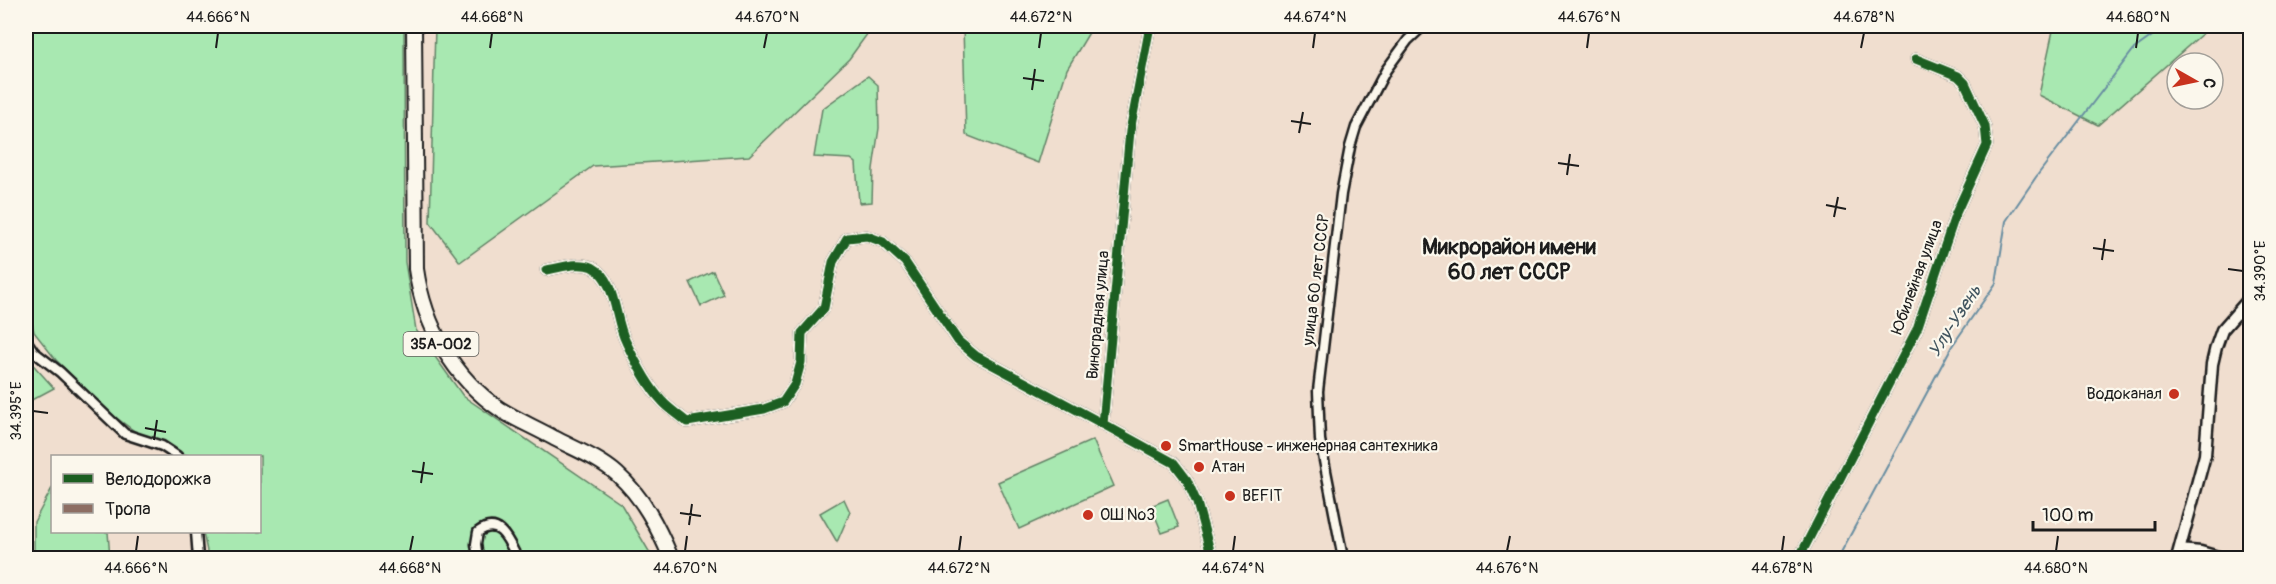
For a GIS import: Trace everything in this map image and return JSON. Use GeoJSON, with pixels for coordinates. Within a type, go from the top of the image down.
{"type":"FeatureCollection","features":[{"type":"Feature","properties":{"kind":"highway","name":"35А-002"},"geometry":{"type":"LineString","coordinates":[[414,26],[416,269],[418,291],[429,322],[456,366],[481,394],[502,410],[600,462],[616,473],[638,496],[649,512],[671,558]]}},
{"type":"Feature","properties":{"kind":"street","name":"Виноградная улица"},"geometry":{"type":"LineString","coordinates":[[1103,424],[1130,131],[1150,26]]}},
{"type":"Feature","properties":{"kind":"street","name":"улица 60 лет СССР"},"geometry":{"type":"LineString","coordinates":[[1343,558],[1320,440],[1318,391],[1341,194],[1356,127],[1386,70],[1408,40],[1423,26]]}},
{"type":"Feature","properties":{"kind":"street","name":"Юбилейная улица"},"geometry":{"type":"LineString","coordinates":[[1799,558],[1917,329],[1956,213],[1987,145],[1985,126],[1965,83],[1958,76],[1916,59]]}},
{"type":"Feature","properties":{"kind":"street"},"geometry":{"type":"LineString","coordinates":[[546,270],[579,265],[589,266],[604,277],[611,292],[625,340],[640,367],[662,401],[687,422],[764,409],[783,402],[795,384],[801,362],[802,333],[824,308],[833,262],[847,238],[867,236],[883,242],[905,262],[958,341],[976,357],[1174,463],[1186,480],[1197,503],[1212,558]]}},
{"type":"Feature","properties":{"kind":"street"},"geometry":{"type":"LineString","coordinates":[[2225,558],[2178,554],[2205,455],[2212,364],[2216,347],[2222,330],[2250,298]]}},
{"type":"Feature","properties":{"kind":"street"},"geometry":{"type":"LineString","coordinates":[[26,340],[34,352],[60,372],[125,434],[162,446],[176,455]]}},
{"type":"Feature","properties":{"kind":"street"},"geometry":{"type":"LineString","coordinates":[[478,558],[476,544],[478,532],[485,527],[493,527],[501,531],[517,558]]}},
{"type":"Feature","properties":{"kind":"street"},"geometry":{"type":"LineString","coordinates":[[196,533],[198,558]]}},
{"type":"Feature","properties":{"kind":"green space"},"geometry":{"type":"Polygon","coordinates":[[[26,26],[404,26],[405,262],[416,330],[463,396],[621,504],[653,558],[206,558],[203,533],[261,533],[261,455],[187,455],[140,435],[111,414],[56,360],[34,332],[26,295],[26,26]]]}},
{"type":"Feature","properties":{"kind":"green space"},"geometry":{"type":"Polygon","coordinates":[[[435,26],[873,26],[849,59],[749,156],[593,166],[460,262],[430,222],[435,26]]]}},
{"type":"Feature","properties":{"kind":"green space"},"geometry":{"type":"Polygon","coordinates":[[[963,26],[1093,26],[1067,69],[1038,163],[966,135],[963,26]]]}},
{"type":"Feature","properties":{"kind":"green space"},"geometry":{"type":"Polygon","coordinates":[[[2054,26],[2211,26],[2182,51],[2165,51],[2165,66],[2098,125],[2039,95],[2054,26]]]}},
{"type":"Feature","properties":{"kind":"green space"},"geometry":{"type":"Polygon","coordinates":[[[868,76],[878,85],[879,128],[873,169],[872,202],[859,203],[856,163],[851,159],[814,157],[822,109],[868,76]]]}},
{"type":"Feature","properties":{"kind":"green space"},"geometry":{"type":"Polygon","coordinates":[[[713,271],[724,295],[701,306],[690,282],[713,271]]]}},
{"type":"Feature","properties":{"kind":"green space"},"geometry":{"type":"Polygon","coordinates":[[[26,357],[54,388],[26,403],[26,357]]]}},
{"type":"Feature","properties":{"kind":"green space"},"geometry":{"type":"Polygon","coordinates":[[[1093,440],[1113,486],[1019,529],[998,482],[1093,440]]]}},
{"type":"Feature","properties":{"kind":"green space"},"geometry":{"type":"Polygon","coordinates":[[[51,490],[51,533],[108,533],[110,558],[34,558],[34,522],[51,490]]]}},
{"type":"Feature","properties":{"kind":"green space"},"geometry":{"type":"Polygon","coordinates":[[[844,499],[850,512],[837,542],[820,513],[844,499]]]}},
{"type":"Feature","properties":{"kind":"green space"},"geometry":{"type":"Polygon","coordinates":[[[1168,499],[1179,527],[1162,533],[1151,506],[1168,499]]]}},
{"type":"Feature","properties":{"kind":"waterway","name":"Улу-Узень"},"geometry":{"type":"LineString","coordinates":[[1838,558],[1952,346],[1996,283],[2006,221],[2036,177],[2134,49],[2166,26]]}},
{"type":"Feature","properties":{"kind":"marked path"},"geometry":{"type":"LineString","coordinates":[[26,350],[34,352]]}},
{"type":"Feature","properties":{"kind":"cycle path"},"geometry":{"type":"LineString","coordinates":[[1150,26],[1130,131],[1103,424],[1174,463],[1187,480],[1197,503],[1212,558]]}},
{"type":"Feature","properties":{"kind":"cycle path"},"geometry":{"type":"LineString","coordinates":[[1799,558],[1917,329],[1956,213],[1987,145],[1985,126],[1965,83],[1958,76],[1916,59]]}},
{"type":"Feature","properties":{"kind":"cycle path"},"geometry":{"type":"LineString","coordinates":[[546,270],[587,265],[600,273],[611,290],[622,333],[642,373],[662,401],[687,422],[764,409],[783,402],[795,384],[801,362],[802,333],[824,308],[833,262],[847,238],[867,236],[883,242],[905,262],[958,341],[976,356],[1103,424]]}},
{"type":"Feature","properties":{"kind":"place","name":"Водоканал"},"geometry":{"type":"Point","coordinates":[2174,394]}},
{"type":"Feature","properties":{"kind":"place","name":"SmartHouse - инженерная сантехника"},"geometry":{"type":"Point","coordinates":[1166,446]}},
{"type":"Feature","properties":{"kind":"place","name":"Атан"},"geometry":{"type":"Point","coordinates":[1199,467]}},
{"type":"Feature","properties":{"kind":"place","name":"BEFIT"},"geometry":{"type":"Point","coordinates":[1230,496]}},
{"type":"Feature","properties":{"kind":"place","name":"ОШ №3"},"geometry":{"type":"Point","coordinates":[1088,515]}},
{"type":"Feature","properties":{"kind":"district","name":"Микрорайон имени 60 лет СССР"},"geometry":{"type":"Point","coordinates":[1509,260]}}]}
